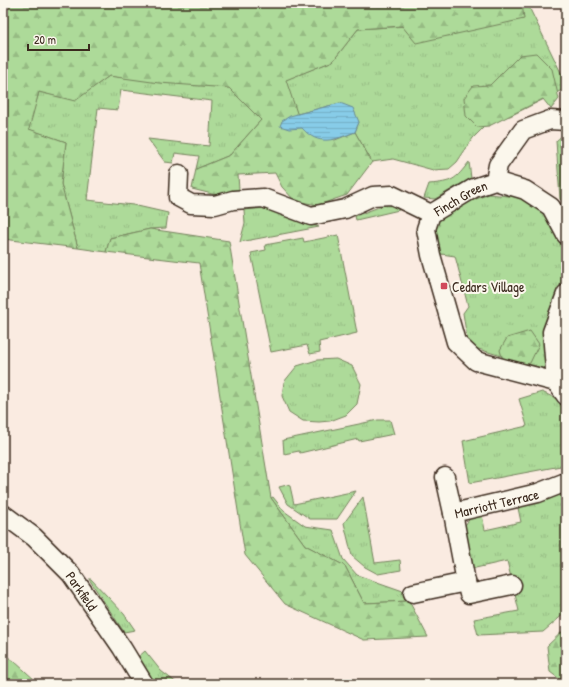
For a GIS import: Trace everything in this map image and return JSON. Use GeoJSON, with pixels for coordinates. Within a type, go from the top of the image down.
{"type":"FeatureCollection","features":[{"type":"Feature","properties":{"kind":"street"},"geometry":{"type":"LineString","coordinates":[[495,181],[498,165],[523,130],[550,120],[566,121]]}},
{"type":"Feature","properties":{"kind":"street"},"geometry":{"type":"LineString","coordinates":[[180,174],[178,197],[190,204],[215,205],[234,200],[263,198],[311,216],[346,209],[373,196],[392,195],[431,214]]}},
{"type":"Feature","properties":{"kind":"street","name":"Finch Green"},"geometry":{"type":"LineString","coordinates":[[566,235],[551,207],[524,190],[495,181],[474,188],[431,214],[426,228],[431,255],[456,342],[476,361],[561,389],[552,332],[566,294]]}},
{"type":"Feature","properties":{"kind":"street"},"geometry":{"type":"LineString","coordinates":[[444,477],[453,513]]}},
{"type":"Feature","properties":{"kind":"street","name":"Marriott Terrace"},"geometry":{"type":"LineString","coordinates":[[466,582],[453,513],[538,493],[566,482]]}},
{"type":"Feature","properties":{"kind":"street","name":"Parkfield"},"geometry":{"type":"LineString","coordinates":[[3,514],[34,537],[71,574],[122,648],[144,684]]}},
{"type":"Feature","properties":{"kind":"street"},"geometry":{"type":"LineString","coordinates":[[413,593],[466,582],[469,594],[512,585]]}},
{"type":"Feature","properties":{"kind":"green space"},"geometry":{"type":"Polygon","coordinates":[[[3,3],[522,3],[524,19],[416,43],[402,26],[358,29],[333,61],[286,80],[302,128],[335,140],[355,132],[372,162],[347,195],[318,205],[295,201],[282,187],[275,173],[238,175],[239,190],[216,195],[192,189],[196,169],[230,155],[261,120],[229,88],[159,83],[109,76],[75,101],[39,92],[29,129],[66,142],[61,184],[78,248],[3,239],[3,3]]]}},
{"type":"Feature","properties":{"kind":"green space"},"geometry":{"type":"Polygon","coordinates":[[[522,3],[527,3],[566,83],[566,88],[510,116],[501,117],[485,126],[473,138],[457,162],[449,169],[433,170],[393,159],[372,162],[355,132],[359,122],[340,103],[297,114],[285,80],[333,61],[358,29],[523,19],[522,3]]]}},
{"type":"Feature","properties":{"kind":"green space"},"geometry":{"type":"Polygon","coordinates":[[[536,53],[552,69],[559,99],[551,109],[543,99],[489,126],[477,127],[466,116],[464,98],[473,86],[490,85],[520,55],[536,53]]]}},
{"type":"Feature","properties":{"kind":"green space"},"geometry":{"type":"Polygon","coordinates":[[[109,76],[229,88],[261,120],[230,155],[196,169],[199,156],[175,153],[173,163],[165,162],[148,139],[209,146],[212,101],[121,90],[118,110],[98,108],[87,200],[133,205],[168,213],[166,228],[150,229],[110,238],[106,252],[78,248],[61,184],[66,142],[28,129],[39,92],[75,100],[109,76]]]}},
{"type":"Feature","properties":{"kind":"green space"},"geometry":{"type":"Polygon","coordinates":[[[566,132],[566,204],[560,199],[556,141],[566,132]]]}},
{"type":"Feature","properties":{"kind":"green space"},"geometry":{"type":"Polygon","coordinates":[[[469,162],[471,178],[435,199],[424,198],[429,184],[453,179],[469,162]]]}},
{"type":"Feature","properties":{"kind":"green space"},"geometry":{"type":"Polygon","coordinates":[[[489,194],[518,197],[544,211],[564,249],[563,277],[545,330],[548,370],[475,348],[467,339],[463,313],[468,306],[455,256],[441,254],[433,236],[440,216],[458,206],[489,194]]]}},
{"type":"Feature","properties":{"kind":"green space"},"geometry":{"type":"Polygon","coordinates":[[[387,204],[397,207],[399,210],[356,220],[355,216],[387,204]]]}},
{"type":"Feature","properties":{"kind":"green space"},"geometry":{"type":"Polygon","coordinates":[[[265,208],[319,227],[240,242],[245,223],[244,210],[265,208]]]}},
{"type":"Feature","properties":{"kind":"green space"},"geometry":{"type":"Polygon","coordinates":[[[150,229],[229,241],[271,498],[305,545],[345,566],[364,603],[409,601],[428,637],[364,640],[285,604],[245,555],[199,263],[106,252],[110,238],[150,229]]]}},
{"type":"Feature","properties":{"kind":"green space"},"geometry":{"type":"Polygon","coordinates":[[[338,235],[357,333],[319,342],[320,352],[310,354],[307,345],[271,352],[251,253],[266,250],[265,245],[303,238],[304,242],[338,235]]]}},
{"type":"Feature","properties":{"kind":"green space"},"geometry":{"type":"Polygon","coordinates":[[[566,312],[566,376],[561,359],[560,344],[566,312]]]}},
{"type":"Feature","properties":{"kind":"green space"},"geometry":{"type":"Polygon","coordinates":[[[530,331],[539,344],[530,363],[518,366],[503,361],[500,350],[507,338],[530,331]]]}},
{"type":"Feature","properties":{"kind":"green space"},"geometry":{"type":"Polygon","coordinates":[[[336,359],[352,366],[361,384],[357,404],[346,415],[330,421],[303,421],[289,412],[282,396],[284,382],[297,366],[317,360],[336,359]]]}},
{"type":"Feature","properties":{"kind":"green space"},"geometry":{"type":"Polygon","coordinates":[[[542,392],[559,400],[566,413],[566,465],[470,483],[463,441],[527,426],[519,399],[542,392]]]}},
{"type":"Feature","properties":{"kind":"green space"},"geometry":{"type":"Polygon","coordinates":[[[378,420],[390,420],[394,434],[359,441],[358,439],[300,453],[299,451],[284,454],[283,440],[378,420]]]}},
{"type":"Feature","properties":{"kind":"green space"},"geometry":{"type":"Polygon","coordinates":[[[287,485],[290,486],[294,504],[356,491],[337,519],[310,519],[288,504],[279,487],[287,485]]]}},
{"type":"Feature","properties":{"kind":"green space"},"geometry":{"type":"Polygon","coordinates":[[[566,491],[566,612],[543,632],[478,635],[474,619],[519,611],[507,561],[471,569],[465,525],[472,516],[482,515],[485,530],[521,522],[518,508],[566,491]]]}},
{"type":"Feature","properties":{"kind":"green space"},"geometry":{"type":"Polygon","coordinates":[[[273,497],[284,511],[305,526],[333,530],[343,559],[357,575],[403,591],[409,601],[364,603],[345,566],[305,545],[271,498],[273,497]]]}},
{"type":"Feature","properties":{"kind":"green space"},"geometry":{"type":"Polygon","coordinates":[[[363,497],[375,563],[400,560],[401,570],[378,574],[365,567],[352,556],[344,523],[363,497]]]}},
{"type":"Feature","properties":{"kind":"green space"},"geometry":{"type":"Polygon","coordinates":[[[89,579],[91,579],[124,614],[135,630],[124,632],[89,579]]]}},
{"type":"Feature","properties":{"kind":"green space"},"geometry":{"type":"Polygon","coordinates":[[[566,628],[566,684],[550,672],[547,646],[566,628]]]}},
{"type":"Feature","properties":{"kind":"green space"},"geometry":{"type":"Polygon","coordinates":[[[145,651],[161,671],[178,684],[157,684],[136,659],[145,651]]]}},
{"type":"Feature","properties":{"kind":"green space"},"geometry":{"type":"Polygon","coordinates":[[[3,654],[14,661],[36,681],[36,684],[3,684],[3,654]]]}},
{"type":"Feature","properties":{"kind":"water"},"geometry":{"type":"Polygon","coordinates":[[[340,103],[353,108],[359,122],[355,132],[333,139],[321,140],[314,138],[302,128],[289,129],[280,126],[282,121],[290,116],[340,103]]]}},
{"type":"Feature","properties":{"kind":"place","name":"Cedars Village"},"geometry":{"type":"Point","coordinates":[444,286]}}]}
